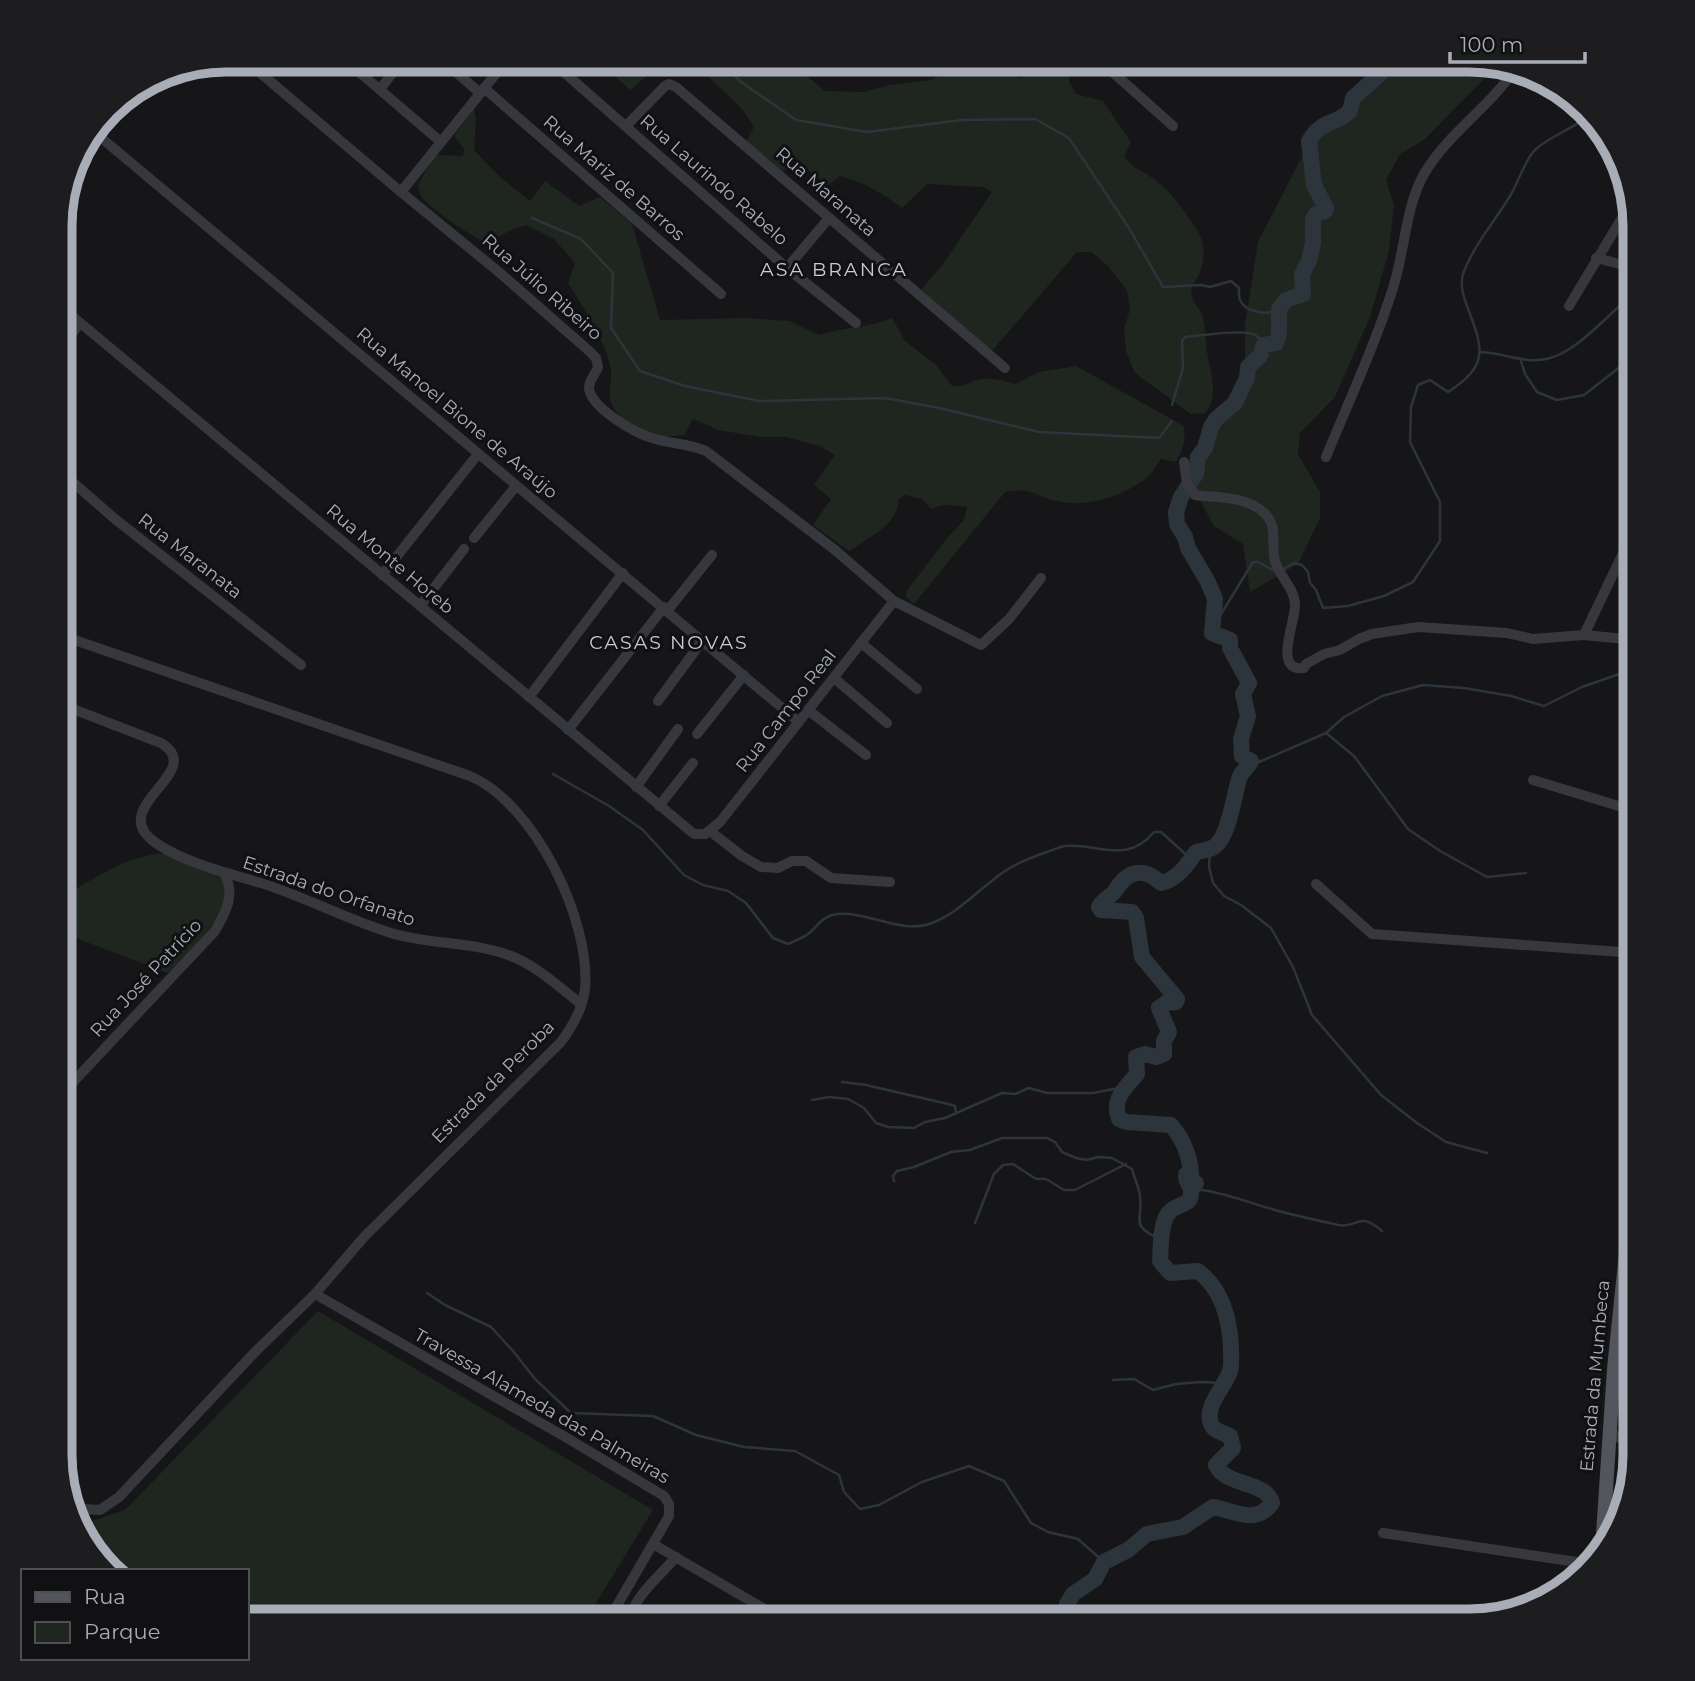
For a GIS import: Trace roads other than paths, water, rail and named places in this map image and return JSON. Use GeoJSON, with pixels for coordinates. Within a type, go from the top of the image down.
{"type":"FeatureCollection","features":[{"type":"Feature","properties":{"kind":"main road","name":"Estrada da Mumbeca"},"geometry":{"type":"LineString","coordinates":[[1603,1532],[1623,1272]]}},
{"type":"Feature","properties":{"kind":"street","name":"Rua Júlio Ribeiro"},"geometry":{"type":"LineString","coordinates":[[259,72],[481,257],[596,358],[598,367],[589,389],[602,408],[630,429],[652,438],[681,442],[706,451],[835,550],[894,601]]}},
{"type":"Feature","properties":{"kind":"street"},"geometry":{"type":"LineString","coordinates":[[359,72],[441,142]]}},
{"type":"Feature","properties":{"kind":"street"},"geometry":{"type":"LineString","coordinates":[[380,89],[393,72]]}},
{"type":"Feature","properties":{"kind":"street","name":"Rua Mariz de Barros"},"geometry":{"type":"LineString","coordinates":[[458,72],[721,294]]}},
{"type":"Feature","properties":{"kind":"street"},"geometry":{"type":"LineString","coordinates":[[401,192],[497,72]]}},
{"type":"Feature","properties":{"kind":"street","name":"Rua Laurindo Rabelo"},"geometry":{"type":"LineString","coordinates":[[564,72],[787,268],[856,323]]}},
{"type":"Feature","properties":{"kind":"street"},"geometry":{"type":"LineString","coordinates":[[1112,72],[1173,126]]}},
{"type":"Feature","properties":{"kind":"street"},"geometry":{"type":"LineString","coordinates":[[1326,457],[1390,296],[1422,177],[1447,141],[1509,77]]}},
{"type":"Feature","properties":{"kind":"street","name":"Rua Maranata"},"geometry":{"type":"LineString","coordinates":[[626,126],[661,89],[668,84],[672,85],[1005,368]]}},
{"type":"Feature","properties":{"kind":"street","name":"Rua Manoel Bione de Araújo"},"geometry":{"type":"LineString","coordinates":[[100,137],[799,722]]}},
{"type":"Feature","properties":{"kind":"street"},"geometry":{"type":"LineString","coordinates":[[1569,306],[1623,216]]}},
{"type":"Feature","properties":{"kind":"street"},"geometry":{"type":"LineString","coordinates":[[787,268],[829,218]]}},
{"type":"Feature","properties":{"kind":"street"},"geometry":{"type":"LineString","coordinates":[[1596,258],[1623,265]]}},
{"type":"Feature","properties":{"kind":"street","name":"Rua Monte Horeb"},"geometry":{"type":"LineString","coordinates":[[72,316],[689,831],[705,833],[761,866],[778,868],[792,862],[806,861],[831,878],[890,882]]}},
{"type":"Feature","properties":{"kind":"street"},"geometry":{"type":"LineString","coordinates":[[72,333],[80,323]]}},
{"type":"Feature","properties":{"kind":"street"},"geometry":{"type":"LineString","coordinates":[[382,575],[478,454]]}},
{"type":"Feature","properties":{"kind":"street"},"geometry":{"type":"LineString","coordinates":[[1184,462],[1189,488],[1195,495],[1249,504],[1261,509],[1270,519],[1276,537],[1273,553],[1292,592],[1295,607],[1287,650],[1292,666],[1296,668],[1304,668],[1306,664],[1324,654],[1372,634],[1418,627],[1497,632],[1533,639],[1584,635],[1623,639]]}},
{"type":"Feature","properties":{"kind":"street","name":"Rua Maranata"},"geometry":{"type":"LineString","coordinates":[[72,481],[115,519],[300,665]]}},
{"type":"Feature","properties":{"kind":"street"},"geometry":{"type":"LineString","coordinates":[[474,538],[516,486]]}},
{"type":"Feature","properties":{"kind":"street"},"geometry":{"type":"LineString","coordinates":[[419,606],[464,548]]}},
{"type":"Feature","properties":{"kind":"street"},"geometry":{"type":"LineString","coordinates":[[568,730],[712,555]]}},
{"type":"Feature","properties":{"kind":"street"},"geometry":{"type":"LineString","coordinates":[[1584,635],[1623,555]]}},
{"type":"Feature","properties":{"kind":"street"},"geometry":{"type":"LineString","coordinates":[[529,697],[623,573]]}},
{"type":"Feature","properties":{"kind":"street"},"geometry":{"type":"LineString","coordinates":[[894,601],[981,645],[1009,619],[1041,578]]}},
{"type":"Feature","properties":{"kind":"street","name":"Rua Campo Real"},"geometry":{"type":"LineString","coordinates":[[705,833],[727,813],[894,601]]}},
{"type":"Feature","properties":{"kind":"street","name":"Estrada da Peroba"},"geometry":{"type":"LineString","coordinates":[[72,638],[470,776],[488,785],[531,831],[564,885],[582,947],[585,989],[572,1026],[561,1042],[365,1237],[315,1294],[256,1351],[119,1497],[100,1510],[81,1509]]}},
{"type":"Feature","properties":{"kind":"street"},"geometry":{"type":"LineString","coordinates":[[658,701],[703,640]]}},
{"type":"Feature","properties":{"kind":"street"},"geometry":{"type":"LineString","coordinates":[[861,643],[917,690]]}},
{"type":"Feature","properties":{"kind":"street"},"geometry":{"type":"LineString","coordinates":[[696,734],[744,675]]}},
{"type":"Feature","properties":{"kind":"street"},"geometry":{"type":"LineString","coordinates":[[834,678],[887,723]]}},
{"type":"Feature","properties":{"kind":"street","name":"Estrada do Orfanato"},"geometry":{"type":"LineString","coordinates":[[72,709],[161,743],[173,752],[173,768],[142,812],[141,821],[145,834],[167,849],[225,873],[262,883],[393,933],[418,940],[449,943],[508,955],[545,976],[581,1004]]}},
{"type":"Feature","properties":{"kind":"street"},"geometry":{"type":"LineString","coordinates":[[808,710],[866,755]]}},
{"type":"Feature","properties":{"kind":"street"},"geometry":{"type":"LineString","coordinates":[[636,787],[678,729]]}},
{"type":"Feature","properties":{"kind":"street"},"geometry":{"type":"LineString","coordinates":[[659,806],[693,763]]}},
{"type":"Feature","properties":{"kind":"street"},"geometry":{"type":"LineString","coordinates":[[1533,780],[1623,807]]}},
{"type":"Feature","properties":{"kind":"street","name":"Rua José Patrício"},"geometry":{"type":"LineString","coordinates":[[72,1083],[215,931],[230,901],[225,873]]}},
{"type":"Feature","properties":{"kind":"street"},"geometry":{"type":"LineString","coordinates":[[1315,884],[1372,934],[1623,952]]}},
{"type":"Feature","properties":{"kind":"street","name":"Travessa Alameda das Palmeiras"},"geometry":{"type":"LineString","coordinates":[[315,1294],[664,1496],[669,1504],[669,1516],[616,1609]]}},
{"type":"Feature","properties":{"kind":"street"},"geometry":{"type":"LineString","coordinates":[[1609,1432],[1623,1439]]}},
{"type":"Feature","properties":{"kind":"street"},"geometry":{"type":"LineString","coordinates":[[1382,1533],[1580,1562]]}},
{"type":"Feature","properties":{"kind":"street"},"geometry":{"type":"LineString","coordinates":[[653,1545],[763,1609]]}},
{"type":"Feature","properties":{"kind":"street"},"geometry":{"type":"LineString","coordinates":[[632,1609],[676,1557]]}},
{"type":"Feature","properties":{"kind":"waterway"},"geometry":{"type":"LineString","coordinates":[[731,72],[741,82],[796,120],[867,132],[962,120],[1035,119],[1069,138],[1129,228],[1163,287],[1210,287],[1231,281],[1239,288],[1240,300],[1247,308],[1264,313],[1279,309]]}},
{"type":"Feature","properties":{"kind":"waterway"},"geometry":{"type":"LineString","coordinates":[[1066,1609],[1073,1594],[1095,1579],[1104,1562],[1128,1550],[1147,1534],[1183,1527],[1213,1507],[1252,1515],[1266,1510],[1272,1503],[1262,1490],[1228,1477],[1216,1465],[1233,1448],[1230,1436],[1214,1428],[1210,1419],[1212,1405],[1231,1366],[1229,1327],[1224,1306],[1214,1287],[1198,1271],[1170,1273],[1160,1261],[1166,1217],[1170,1211],[1189,1201],[1190,1197],[1191,1170],[1184,1146],[1171,1125],[1127,1122],[1119,1119],[1117,1112],[1118,1099],[1137,1074],[1136,1057],[1145,1054],[1156,1057],[1164,1054],[1164,1041],[1169,1032],[1159,1008],[1166,1003],[1176,1002],[1177,999],[1142,957],[1136,918],[1132,912],[1101,910],[1099,907],[1130,875],[1142,873],[1161,883],[1167,881],[1182,871],[1196,852],[1218,844],[1227,827],[1240,776],[1251,761],[1242,756],[1241,739],[1248,716],[1243,694],[1249,683],[1230,648],[1230,640],[1212,633],[1215,599],[1177,524],[1176,512],[1181,497],[1196,474],[1198,457],[1205,448],[1211,427],[1216,419],[1235,403],[1247,378],[1248,367],[1260,356],[1264,345],[1276,343],[1279,334],[1279,309],[1286,300],[1303,294],[1302,274],[1309,261],[1313,243],[1313,220],[1316,214],[1326,208],[1314,185],[1309,141],[1323,126],[1350,111],[1353,98],[1382,72]]}},
{"type":"Feature","properties":{"kind":"waterway"},"geometry":{"type":"LineString","coordinates":[[1282,570],[1294,563],[1302,565],[1308,572],[1310,583],[1323,608],[1348,606],[1384,596],[1413,582],[1440,541],[1440,502],[1410,442],[1411,407],[1418,385],[1430,380],[1448,392],[1462,382],[1477,364],[1477,333],[1462,290],[1462,278],[1467,264],[1510,196],[1532,153],[1581,120]]}},
{"type":"Feature","properties":{"kind":"waterway"},"geometry":{"type":"LineString","coordinates":[[532,218],[581,239],[613,273],[611,328],[640,371],[685,386],[759,401],[885,398],[1039,432],[1159,438],[1172,421]]}},
{"type":"Feature","properties":{"kind":"waterway"},"geometry":{"type":"LineString","coordinates":[[1481,352],[1530,360],[1556,356],[1580,342],[1622,304]]}},
{"type":"Feature","properties":{"kind":"waterway"},"geometry":{"type":"LineString","coordinates":[[1172,405],[1183,368],[1182,341],[1185,337],[1248,333],[1257,336],[1266,345]]}},
{"type":"Feature","properties":{"kind":"waterway"},"geometry":{"type":"LineString","coordinates":[[1520,358],[1525,374],[1537,392],[1557,400],[1584,395],[1623,365]]}},
{"type":"Feature","properties":{"kind":"waterway"},"geometry":{"type":"LineString","coordinates":[[1213,627],[1253,562],[1277,572]]}},
{"type":"Feature","properties":{"kind":"waterway"},"geometry":{"type":"LineString","coordinates":[[1250,763],[1259,762],[1326,733],[1344,717],[1382,696],[1423,685],[1464,688],[1511,696],[1544,706],[1582,687],[1623,673]]}},
{"type":"Feature","properties":{"kind":"waterway"},"geometry":{"type":"LineString","coordinates":[[1326,733],[1354,756],[1408,829],[1440,851],[1487,877],[1526,873]]}},
{"type":"Feature","properties":{"kind":"waterway"},"geometry":{"type":"LineString","coordinates":[[553,774],[609,806],[643,830],[684,875],[703,885],[728,891],[746,903],[773,938],[788,944],[806,935],[828,917],[837,914],[861,916],[897,925],[921,926],[932,923],[957,909],[1011,867],[1062,847],[1123,850],[1144,842],[1154,832],[1161,832],[1191,859]]}},
{"type":"Feature","properties":{"kind":"waterway"},"geometry":{"type":"LineString","coordinates":[[1210,849],[1209,867],[1213,883],[1224,896],[1241,905],[1271,928],[1293,967],[1312,1015],[1381,1095],[1446,1142],[1487,1153]]}},
{"type":"Feature","properties":{"kind":"waterway"},"geometry":{"type":"LineString","coordinates":[[842,1082],[948,1104],[955,1106],[956,1113]]}},
{"type":"Feature","properties":{"kind":"waterway"},"geometry":{"type":"LineString","coordinates":[[812,1100],[829,1097],[848,1099],[864,1108],[876,1123],[888,1127],[914,1128],[925,1122],[945,1118],[1002,1093],[1015,1094],[1029,1088],[1047,1093],[1093,1093],[1124,1087]]}},
{"type":"Feature","properties":{"kind":"waterway"},"geometry":{"type":"LineString","coordinates":[[894,1181],[893,1176],[897,1171],[951,1152],[970,1150],[1002,1138],[1047,1138],[1055,1142],[1062,1152],[1076,1158],[1112,1158],[1132,1169],[1139,1189],[1141,1226],[1161,1240]]}},
{"type":"Feature","properties":{"kind":"waterway"},"geometry":{"type":"LineString","coordinates":[[975,1223],[994,1174],[1003,1165],[1013,1164],[1036,1179],[1046,1179],[1064,1190],[1075,1190],[1126,1164]]}},
{"type":"Feature","properties":{"kind":"waterway"},"geometry":{"type":"LineString","coordinates":[[1202,1190],[1338,1225],[1368,1222],[1382,1231]]}},
{"type":"Feature","properties":{"kind":"waterway"},"geometry":{"type":"LineString","coordinates":[[427,1293],[445,1305],[491,1327],[535,1379],[571,1413],[653,1416],[696,1435],[744,1447],[795,1451],[839,1475],[844,1492],[860,1509],[879,1505],[922,1482],[969,1466],[1004,1481],[1031,1523],[1048,1532],[1078,1539],[1104,1562]]}},
{"type":"Feature","properties":{"kind":"waterway"},"geometry":{"type":"LineString","coordinates":[[1113,1380],[1134,1379],[1153,1390],[1176,1384],[1225,1383]]}},
{"type":"Feature","properties":{"kind":"district","name":"ASA BRANCA"},"geometry":{"type":"Point","coordinates":[834,269]}},
{"type":"Feature","properties":{"kind":"district","name":"CASAS NOVAS"},"geometry":{"type":"Point","coordinates":[669,642]}}]}
